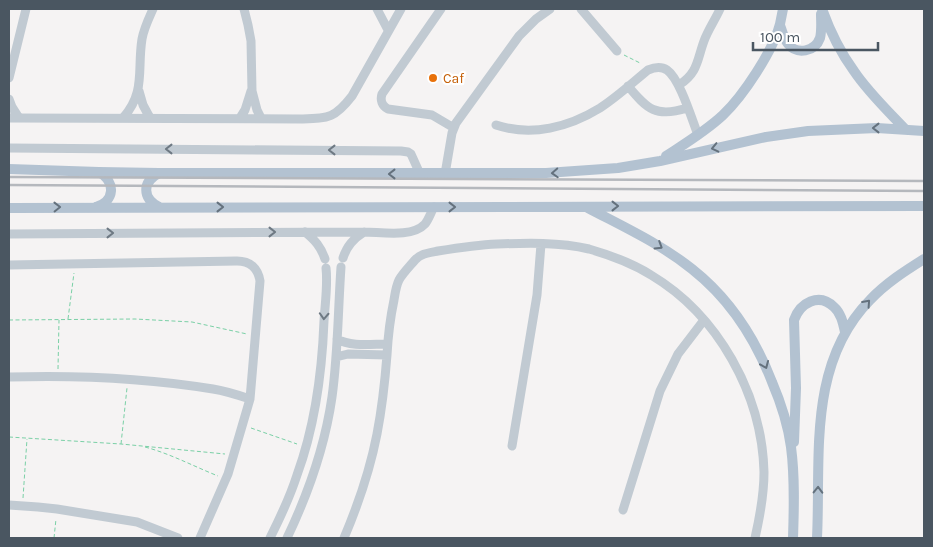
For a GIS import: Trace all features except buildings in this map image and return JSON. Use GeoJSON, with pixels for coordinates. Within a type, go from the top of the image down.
{"type":"FeatureCollection","features":[{"type":"Feature","properties":{"kind":"main road"},"geometry":{"type":"LineString","coordinates":[[660,161],[698,135],[722,116],[736,101],[758,69],[770,47],[780,25],[783,9]]}},
{"type":"Feature","properties":{"kind":"main road"},"geometry":{"type":"LineString","coordinates":[[780,25],[786,41],[792,47],[799,51],[808,50],[816,45],[820,37],[821,9]]}},
{"type":"Feature","properties":{"kind":"main road"},"geometry":{"type":"LineString","coordinates":[[821,9],[840,50],[854,71],[870,92],[905,129]]}},
{"type":"Feature","properties":{"kind":"main road"},"geometry":{"type":"LineString","coordinates":[[9,169],[159,173],[546,173],[618,168],[660,161],[774,136],[808,131],[877,128],[924,131]]}},
{"type":"Feature","properties":{"kind":"main road"},"geometry":{"type":"LineString","coordinates":[[95,207],[107,201],[111,188],[109,181],[99,172]]}},
{"type":"Feature","properties":{"kind":"main road"},"geometry":{"type":"LineString","coordinates":[[159,173],[152,176],[147,183],[146,190],[152,204],[159,207]]}},
{"type":"Feature","properties":{"kind":"main road"},"geometry":{"type":"LineString","coordinates":[[585,206],[662,248],[691,268],[715,289],[730,307],[745,326],[760,354],[779,399],[788,430],[793,463]]}},
{"type":"Feature","properties":{"kind":"main road"},"geometry":{"type":"LineString","coordinates":[[9,208],[924,206]]}},
{"type":"Feature","properties":{"kind":"main road"},"geometry":{"type":"LineString","coordinates":[[817,538],[820,414],[829,373],[837,351],[856,316],[869,300],[902,273],[924,259]]}},
{"type":"Feature","properties":{"kind":"main road"},"geometry":{"type":"LineString","coordinates":[[793,538],[793,463],[796,413],[794,320],[796,313],[800,307],[813,300],[828,302],[839,312],[846,332]]}},
{"type":"Feature","properties":{"kind":"street"},"geometry":{"type":"LineString","coordinates":[[9,78],[26,9]]}},
{"type":"Feature","properties":{"kind":"street"},"geometry":{"type":"LineString","coordinates":[[122,118],[133,106],[139,90],[142,39],[153,9]]}},
{"type":"Feature","properties":{"kind":"street"},"geometry":{"type":"LineString","coordinates":[[244,9],[250,41],[252,91],[261,118]]}},
{"type":"Feature","properties":{"kind":"street"},"geometry":{"type":"LineString","coordinates":[[377,9],[388,30]]}},
{"type":"Feature","properties":{"kind":"street"},"geometry":{"type":"LineString","coordinates":[[9,118],[316,118],[337,113],[352,96],[398,9]]}},
{"type":"Feature","properties":{"kind":"street"},"geometry":{"type":"LineString","coordinates":[[441,9],[382,94],[381,100],[383,106],[388,109],[432,115],[454,128]]}},
{"type":"Feature","properties":{"kind":"street"},"geometry":{"type":"LineString","coordinates":[[445,174],[454,128],[459,119],[519,36],[550,9]]}},
{"type":"Feature","properties":{"kind":"street"},"geometry":{"type":"LineString","coordinates":[[581,9],[617,51]]}},
{"type":"Feature","properties":{"kind":"street"},"geometry":{"type":"LineString","coordinates":[[678,85],[689,78],[695,70],[707,35],[720,9]]}},
{"type":"Feature","properties":{"kind":"street"},"geometry":{"type":"LineString","coordinates":[[496,125],[511,130],[544,130],[576,120],[596,110],[628,86],[645,67],[661,68],[671,74],[678,85],[698,135]]}},
{"type":"Feature","properties":{"kind":"street"},"geometry":{"type":"LineString","coordinates":[[628,86],[641,102],[651,109],[672,112],[687,108]]}},
{"type":"Feature","properties":{"kind":"street"},"geometry":{"type":"LineString","coordinates":[[139,90],[143,105],[150,118]]}},
{"type":"Feature","properties":{"kind":"street"},"geometry":{"type":"LineString","coordinates":[[240,118],[252,91]]}},
{"type":"Feature","properties":{"kind":"street"},"geometry":{"type":"LineString","coordinates":[[9,99],[19,118]]}},
{"type":"Feature","properties":{"kind":"street"},"geometry":{"type":"LineString","coordinates":[[9,148],[401,151],[411,154],[420,174]]}},
{"type":"Feature","properties":{"kind":"street"},"geometry":{"type":"LineString","coordinates":[[9,234],[405,233],[419,229],[425,224],[434,207]]}},
{"type":"Feature","properties":{"kind":"street"},"geometry":{"type":"LineString","coordinates":[[270,538],[295,482],[305,448],[317,395],[322,355],[326,263],[321,248],[305,232]]}},
{"type":"Feature","properties":{"kind":"street"},"geometry":{"type":"LineString","coordinates":[[287,538],[309,488],[324,438],[332,397],[342,263],[350,243],[364,232]]}},
{"type":"Feature","properties":{"kind":"street"},"geometry":{"type":"LineString","coordinates":[[344,538],[355,512],[377,435],[383,395],[388,327],[399,280],[419,257],[427,253],[512,243],[564,245],[587,249],[631,264],[671,288],[704,320],[725,348],[739,372],[750,398],[759,431],[763,465],[763,493],[755,538]]}},
{"type":"Feature","properties":{"kind":"street"},"geometry":{"type":"LineString","coordinates":[[512,446],[537,295],[541,244]]}},
{"type":"Feature","properties":{"kind":"street"},"geometry":{"type":"LineString","coordinates":[[9,264],[244,261],[256,268],[260,281],[250,399],[226,480],[200,538]]}},
{"type":"Feature","properties":{"kind":"street"},"geometry":{"type":"LineString","coordinates":[[326,283],[340,283]]}},
{"type":"Feature","properties":{"kind":"street"},"geometry":{"type":"LineString","coordinates":[[623,510],[660,391],[678,354],[704,320]]}},
{"type":"Feature","properties":{"kind":"street"},"geometry":{"type":"LineString","coordinates":[[337,339],[348,344],[387,344]]}},
{"type":"Feature","properties":{"kind":"street"},"geometry":{"type":"LineString","coordinates":[[336,357],[348,354],[387,355]]}},
{"type":"Feature","properties":{"kind":"street"},"geometry":{"type":"LineString","coordinates":[[9,377],[58,375],[128,380],[215,389],[250,399]]}},
{"type":"Feature","properties":{"kind":"street"},"geometry":{"type":"LineString","coordinates":[[295,482],[309,488]]}},
{"type":"Feature","properties":{"kind":"street"},"geometry":{"type":"LineString","coordinates":[[9,505],[58,509],[137,522],[178,538]]}},
{"type":"Feature","properties":{"kind":"street"},"geometry":{"type":"LineString","coordinates":[[787,538],[793,523]]}},
{"type":"Feature","properties":{"kind":"street"},"geometry":{"type":"LineString","coordinates":[[818,523],[822,538]]}},
{"type":"Feature","properties":{"kind":"path"},"geometry":{"type":"LineString","coordinates":[[617,51],[645,67]]}},
{"type":"Feature","properties":{"kind":"path"},"geometry":{"type":"LineString","coordinates":[[68,320],[76,263]]}},
{"type":"Feature","properties":{"kind":"path"},"geometry":{"type":"LineString","coordinates":[[9,320],[135,319],[192,322],[255,336]]}},
{"type":"Feature","properties":{"kind":"path"},"geometry":{"type":"LineString","coordinates":[[58,375],[59,320]]}},
{"type":"Feature","properties":{"kind":"path"},"geometry":{"type":"LineString","coordinates":[[121,444],[128,380]]}},
{"type":"Feature","properties":{"kind":"path"},"geometry":{"type":"LineString","coordinates":[[243,426],[305,448]]}},
{"type":"Feature","properties":{"kind":"path"},"geometry":{"type":"LineString","coordinates":[[9,438],[121,444],[234,455]]}},
{"type":"Feature","properties":{"kind":"path"},"geometry":{"type":"LineString","coordinates":[[22,506],[27,438]]}},
{"type":"Feature","properties":{"kind":"path"},"geometry":{"type":"LineString","coordinates":[[142,446],[182,460],[226,480]]}},
{"type":"Feature","properties":{"kind":"path"},"geometry":{"type":"LineString","coordinates":[[54,538],[58,509]]}},
{"type":"Feature","properties":{"kind":"railway"},"geometry":{"type":"LineString","coordinates":[[9,177],[924,181]]}},
{"type":"Feature","properties":{"kind":"railway"},"geometry":{"type":"LineString","coordinates":[[9,185],[924,191]]}},
{"type":"Feature","properties":{"kind":"place","name":"Caf"},"geometry":{"type":"Point","coordinates":[433,78]}}]}
